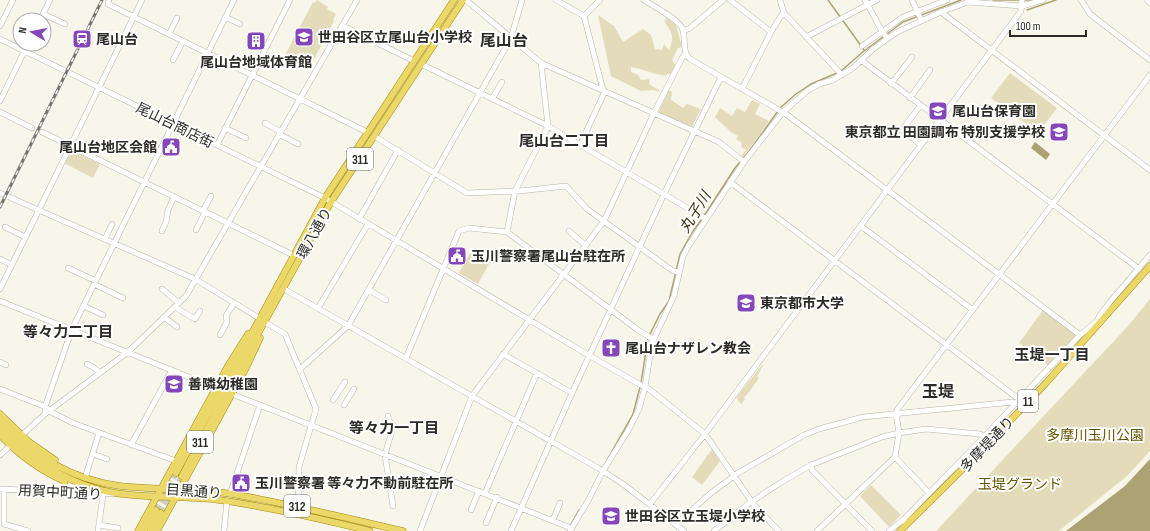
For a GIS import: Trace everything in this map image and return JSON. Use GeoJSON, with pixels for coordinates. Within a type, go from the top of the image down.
{"type":"FeatureCollection","features":[{"type":"Feature","properties":{"kind":"main road","name":"環八通り"},"geometry":{"type":"LineString","coordinates":[[454,0],[325,198],[259,318],[179,475],[250,348],[266,323],[332,202],[464,0]]}},
{"type":"Feature","properties":{"kind":"main road","name":"多摩堤通り"},"geometry":{"type":"LineString","coordinates":[[900,531],[905,522],[1007,424],[1150,266]]}},
{"type":"Feature","properties":{"kind":"main road"},"geometry":{"type":"LineString","coordinates":[[138,531],[241,343],[259,318]]}},
{"type":"Feature","properties":{"kind":"main road"},"geometry":{"type":"LineString","coordinates":[[157,531],[255,351],[266,323]]}},
{"type":"Feature","properties":{"kind":"main road"},"geometry":{"type":"LineString","coordinates":[[0,414],[21,436],[36,448],[73,472]]}},
{"type":"Feature","properties":{"kind":"main road","name":"目黒通り"},"geometry":{"type":"LineString","coordinates":[[0,421],[34,456],[63,469],[102,483],[119,486],[180,489],[230,494],[298,506],[403,531]]}},
{"type":"Feature","properties":{"kind":"main road","name":"目黒通り"},"geometry":{"type":"LineString","coordinates":[[0,428],[12,440],[61,477],[94,488],[121,494],[227,501],[298,514],[370,531]]}},
{"type":"Feature","properties":{"kind":"main road"},"geometry":{"type":"LineString","coordinates":[[0,435],[10,446],[30,463],[61,477],[65,488],[60,492]]}},
{"type":"Feature","properties":{"kind":"main road"},"geometry":{"type":"LineString","coordinates":[[138,495],[144,497],[148,501],[148,514]]}},
{"type":"Feature","properties":{"kind":"main road"},"geometry":{"type":"LineString","coordinates":[[144,531],[158,512],[151,531]]}},
{"type":"Feature","properties":{"kind":"street"},"geometry":{"type":"LineString","coordinates":[[0,26],[13,0]]}},
{"type":"Feature","properties":{"kind":"street"},"geometry":{"type":"LineString","coordinates":[[44,12],[50,0]]}},
{"type":"Feature","properties":{"kind":"street"},"geometry":{"type":"LineString","coordinates":[[109,0],[108,4],[367,132]]}},
{"type":"Feature","properties":{"kind":"street"},"geometry":{"type":"LineString","coordinates":[[0,289],[142,0]]}},
{"type":"Feature","properties":{"kind":"street"},"geometry":{"type":"LineString","coordinates":[[47,411],[72,329],[234,0]]}},
{"type":"Feature","properties":{"kind":"street"},"geometry":{"type":"LineString","coordinates":[[217,145],[290,0]]}},
{"type":"Feature","properties":{"kind":"street"},"geometry":{"type":"LineString","coordinates":[[21,436],[47,411],[128,352],[186,296],[357,0]]}},
{"type":"Feature","properties":{"kind":"street"},"geometry":{"type":"LineString","coordinates":[[464,0],[541,63],[719,142],[743,161]]}},
{"type":"Feature","properties":{"kind":"street"},"geometry":{"type":"LineString","coordinates":[[300,369],[348,326],[511,38],[522,0]]}},
{"type":"Feature","properties":{"kind":"street"},"geometry":{"type":"LineString","coordinates":[[556,0],[584,16],[604,91],[580,145]]}},
{"type":"Feature","properties":{"kind":"street"},"geometry":{"type":"LineString","coordinates":[[584,16],[600,0]]}},
{"type":"Feature","properties":{"kind":"street"},"geometry":{"type":"LineString","coordinates":[[644,0],[679,23],[683,31],[686,54],[690,59],[780,111],[888,190],[1080,335]]}},
{"type":"Feature","properties":{"kind":"street"},"geometry":{"type":"LineString","coordinates":[[683,31],[690,28],[723,0]]}},
{"type":"Feature","properties":{"kind":"street"},"geometry":{"type":"LineString","coordinates":[[730,0],[772,32]]}},
{"type":"Feature","properties":{"kind":"street"},"geometry":{"type":"LineString","coordinates":[[780,0],[784,13],[842,75]]}},
{"type":"Feature","properties":{"kind":"street"},"geometry":{"type":"LineString","coordinates":[[806,37],[867,2],[877,0]]}},
{"type":"Feature","properties":{"kind":"street"},"geometry":{"type":"LineString","coordinates":[[912,0],[921,20]]}},
{"type":"Feature","properties":{"kind":"street"},"geometry":{"type":"LineString","coordinates":[[862,46],[903,17],[947,0]]}},
{"type":"Feature","properties":{"kind":"street"},"geometry":{"type":"LineString","coordinates":[[650,504],[705,434],[1021,12],[1022,0]]}},
{"type":"Feature","properties":{"kind":"street"},"geometry":{"type":"LineString","coordinates":[[232,394],[497,497],[569,528],[589,499],[601,470],[634,420],[643,385],[650,337],[672,301],[676,290],[677,271],[683,256],[704,217],[780,111],[819,84],[833,80],[842,75],[896,32],[921,20],[968,1],[993,5],[1022,6],[1043,0]]}},
{"type":"Feature","properties":{"kind":"street"},"geometry":{"type":"LineString","coordinates":[[1082,0],[1090,14],[1150,60]]}},
{"type":"Feature","properties":{"kind":"street"},"geometry":{"type":"LineString","coordinates":[[1147,0],[1150,3]]}},
{"type":"Feature","properties":{"kind":"street"},"geometry":{"type":"LineString","coordinates":[[867,2],[882,32],[887,38]]}},
{"type":"Feature","properties":{"kind":"street"},"geometry":{"type":"LineString","coordinates":[[941,12],[1150,170]]}},
{"type":"Feature","properties":{"kind":"street"},"geometry":{"type":"LineString","coordinates":[[742,89],[772,32],[784,13]]}},
{"type":"Feature","properties":{"kind":"street"},"geometry":{"type":"LineString","coordinates":[[225,17],[240,24]]}},
{"type":"Feature","properties":{"kind":"street"},"geometry":{"type":"LineString","coordinates":[[52,18],[65,24]]}},
{"type":"Feature","properties":{"kind":"street"},"geometry":{"type":"LineString","coordinates":[[169,34],[177,18]]}},
{"type":"Feature","properties":{"kind":"street"},"geometry":{"type":"LineString","coordinates":[[343,26],[414,61]]}},
{"type":"Feature","properties":{"kind":"street","name":"尾山台商店街"},"geometry":{"type":"LineString","coordinates":[[0,39],[12,45]]}},
{"type":"Feature","properties":{"kind":"street"},"geometry":{"type":"LineString","coordinates":[[173,60],[182,41]]}},
{"type":"Feature","properties":{"kind":"street"},"geometry":{"type":"LineString","coordinates":[[0,102],[25,52]]}},
{"type":"Feature","properties":{"kind":"street","name":"尾山台商店街"},"geometry":{"type":"LineString","coordinates":[[25,52],[325,198],[590,356],[643,385],[705,434],[752,501],[780,531]]}},
{"type":"Feature","properties":{"kind":"street"},"geometry":{"type":"LineString","coordinates":[[420,531],[472,396],[604,221],[654,113],[682,58],[686,54]]}},
{"type":"Feature","properties":{"kind":"street"},"geometry":{"type":"LineString","coordinates":[[891,84],[912,56]]}},
{"type":"Feature","properties":{"kind":"street"},"geometry":{"type":"LineString","coordinates":[[860,60],[1139,269]]}},
{"type":"Feature","properties":{"kind":"street"},"geometry":{"type":"LineString","coordinates":[[507,232],[515,191],[548,126],[541,63]]}},
{"type":"Feature","properties":{"kind":"street"},"geometry":{"type":"LineString","coordinates":[[421,64],[548,126],[704,217]]}},
{"type":"Feature","properties":{"kind":"street"},"geometry":{"type":"LineString","coordinates":[[910,98],[930,70]]}},
{"type":"Feature","properties":{"kind":"street"},"geometry":{"type":"LineString","coordinates":[[816,531],[895,457],[899,432],[896,414],[897,410],[1150,75]]}},
{"type":"Feature","properties":{"kind":"street"},"geometry":{"type":"LineString","coordinates":[[511,531],[550,441],[664,194],[721,77]]}},
{"type":"Feature","properties":{"kind":"street"},"geometry":{"type":"LineString","coordinates":[[492,99],[502,82]]}},
{"type":"Feature","properties":{"kind":"street"},"geometry":{"type":"LineString","coordinates":[[920,106],[902,130],[921,145]]}},
{"type":"Feature","properties":{"kind":"street"},"geometry":{"type":"LineString","coordinates":[[0,112],[32,128]]}},
{"type":"Feature","properties":{"kind":"street"},"geometry":{"type":"LineString","coordinates":[[265,123],[298,144]]}},
{"type":"Feature","properties":{"kind":"street"},"geometry":{"type":"LineString","coordinates":[[225,128],[246,138]]}},
{"type":"Feature","properties":{"kind":"street"},"geometry":{"type":"LineString","coordinates":[[42,132],[293,255]]}},
{"type":"Feature","properties":{"kind":"street"},"geometry":{"type":"LineString","coordinates":[[374,136],[467,193],[515,191],[566,186],[587,208],[640,247],[677,271]]}},
{"type":"Feature","properties":{"kind":"street"},"geometry":{"type":"LineString","coordinates":[[359,219],[398,150]]}},
{"type":"Feature","properties":{"kind":"street"},"geometry":{"type":"LineString","coordinates":[[730,182],[947,345],[1018,402]]}},
{"type":"Feature","properties":{"kind":"street"},"geometry":{"type":"LineString","coordinates":[[0,193],[195,279],[259,318]]}},
{"type":"Feature","properties":{"kind":"street"},"geometry":{"type":"LineString","coordinates":[[196,230],[211,196]]}},
{"type":"Feature","properties":{"kind":"street"},"geometry":{"type":"LineString","coordinates":[[162,230],[174,197]]}},
{"type":"Feature","properties":{"kind":"street"},"geometry":{"type":"LineString","coordinates":[[104,239],[112,224]]}},
{"type":"Feature","properties":{"kind":"street"},"geometry":{"type":"LineString","coordinates":[[318,308],[368,224]]}},
{"type":"Feature","properties":{"kind":"street"},"geometry":{"type":"LineString","coordinates":[[860,226],[973,310]]}},
{"type":"Feature","properties":{"kind":"street"},"geometry":{"type":"LineString","coordinates":[[5,227],[25,237]]}},
{"type":"Feature","properties":{"kind":"street"},"geometry":{"type":"LineString","coordinates":[[406,358],[459,231],[469,228],[507,232],[611,310],[650,337]]}},
{"type":"Feature","properties":{"kind":"street"},"geometry":{"type":"LineString","coordinates":[[569,231],[585,246]]}},
{"type":"Feature","properties":{"kind":"street"},"geometry":{"type":"LineString","coordinates":[[889,531],[905,522],[929,493],[1018,402],[1080,335],[1098,322],[1100,315],[1110,302],[1150,255]]}},
{"type":"Feature","properties":{"kind":"street"},"geometry":{"type":"LineString","coordinates":[[0,259],[12,265]]}},
{"type":"Feature","properties":{"kind":"street"},"geometry":{"type":"LineString","coordinates":[[68,268],[123,298]]}},
{"type":"Feature","properties":{"kind":"street"},"geometry":{"type":"LineString","coordinates":[[162,289],[177,304]]}},
{"type":"Feature","properties":{"kind":"street"},"geometry":{"type":"LineString","coordinates":[[284,289],[601,470],[623,484],[684,531]]}},
{"type":"Feature","properties":{"kind":"street"},"geometry":{"type":"LineString","coordinates":[[369,290],[386,300]]}},
{"type":"Feature","properties":{"kind":"street"},"geometry":{"type":"LineString","coordinates":[[166,294],[195,319],[200,311]]}},
{"type":"Feature","properties":{"kind":"street"},"geometry":{"type":"LineString","coordinates":[[0,301],[216,388]]}},
{"type":"Feature","properties":{"kind":"street"},"geometry":{"type":"LineString","coordinates":[[220,335],[227,322],[226,316],[234,303]]}},
{"type":"Feature","properties":{"kind":"street"},"geometry":{"type":"LineString","coordinates":[[84,306],[103,315]]}},
{"type":"Feature","properties":{"kind":"street"},"geometry":{"type":"LineString","coordinates":[[164,317],[177,327]]}},
{"type":"Feature","properties":{"kind":"street"},"geometry":{"type":"LineString","coordinates":[[266,323],[285,334],[316,408],[299,467],[298,514]]}},
{"type":"Feature","properties":{"kind":"street"},"geometry":{"type":"LineString","coordinates":[[503,354],[572,393]]}},
{"type":"Feature","properties":{"kind":"street"},"geometry":{"type":"LineString","coordinates":[[0,362],[6,364]]}},
{"type":"Feature","properties":{"kind":"street"},"geometry":{"type":"LineString","coordinates":[[87,364],[92,366],[100,373]]}},
{"type":"Feature","properties":{"kind":"street"},"geometry":{"type":"LineString","coordinates":[[131,445],[172,370]]}},
{"type":"Feature","properties":{"kind":"street"},"geometry":{"type":"LineString","coordinates":[[485,493],[537,373]]}},
{"type":"Feature","properties":{"kind":"street"},"geometry":{"type":"LineString","coordinates":[[333,400],[345,382]]}},
{"type":"Feature","properties":{"kind":"street"},"geometry":{"type":"LineString","coordinates":[[0,389],[73,424],[176,461]]}},
{"type":"Feature","properties":{"kind":"street"},"geometry":{"type":"LineString","coordinates":[[344,405],[354,389]]}},
{"type":"Feature","properties":{"kind":"street"},"geometry":{"type":"LineString","coordinates":[[676,524],[711,493],[734,476],[804,435],[819,429],[863,417],[1018,402]]}},
{"type":"Feature","properties":{"kind":"street"},"geometry":{"type":"LineString","coordinates":[[230,494],[260,405]]}},
{"type":"Feature","properties":{"kind":"street"},"geometry":{"type":"LineString","coordinates":[[388,416],[392,430],[385,454],[393,506]]}},
{"type":"Feature","properties":{"kind":"street"},"geometry":{"type":"LineString","coordinates":[[714,531],[752,501],[811,465],[882,437],[899,432],[932,429],[980,434],[984,437]]}},
{"type":"Feature","properties":{"kind":"street"},"geometry":{"type":"LineString","coordinates":[[86,478],[99,433]]}},
{"type":"Feature","properties":{"kind":"street"},"geometry":{"type":"LineString","coordinates":[[0,455],[10,446]]}},
{"type":"Feature","properties":{"kind":"street"},"geometry":{"type":"LineString","coordinates":[[93,454],[107,459]]}},
{"type":"Feature","properties":{"kind":"street"},"geometry":{"type":"LineString","coordinates":[[895,457],[929,493]]}},
{"type":"Feature","properties":{"kind":"street"},"geometry":{"type":"LineString","coordinates":[[811,465],[812,470],[872,531]]}},
{"type":"Feature","properties":{"kind":"street"},"geometry":{"type":"LineString","coordinates":[[2,489],[2,513],[4,524],[28,531]]}},
{"type":"Feature","properties":{"kind":"street","name":"用賀中町通り"},"geometry":{"type":"LineString","coordinates":[[2,489],[103,495],[121,494]]}},
{"type":"Feature","properties":{"kind":"street"},"geometry":{"type":"LineString","coordinates":[[471,510],[479,491]]}},
{"type":"Feature","properties":{"kind":"street"},"geometry":{"type":"LineString","coordinates":[[98,531],[103,495]]}},
{"type":"Feature","properties":{"kind":"street"},"geometry":{"type":"LineString","coordinates":[[486,523],[497,497]]}},
{"type":"Feature","properties":{"kind":"street"},"geometry":{"type":"LineString","coordinates":[[224,531],[227,501]]}},
{"type":"Feature","properties":{"kind":"street"},"geometry":{"type":"LineString","coordinates":[[553,520],[560,503]]}},
{"type":"Feature","properties":{"kind":"street"},"geometry":{"type":"LineString","coordinates":[[99,525],[118,528]]}},
{"type":"Feature","properties":{"kind":"green space"},"geometry":{"type":"Polygon","coordinates":[[[317,0],[328,7],[327,9],[336,14],[333,20],[334,21],[312,63],[308,61],[305,68],[284,57],[313,2],[315,3],[317,0]]]}},
{"type":"Feature","properties":{"kind":"green space"},"geometry":{"type":"Polygon","coordinates":[[[598,15],[614,26],[623,42],[643,29],[651,35],[655,49],[662,50],[664,44],[669,50],[672,41],[671,32],[664,21],[667,18],[676,25],[682,47],[678,48],[672,60],[676,66],[672,74],[665,76],[631,67],[631,72],[638,75],[641,80],[650,79],[649,84],[662,92],[653,90],[641,91],[611,76],[598,15]]]}},
{"type":"Feature","properties":{"kind":"green space"},"geometry":{"type":"Polygon","coordinates":[[[1010,73],[1057,108],[1038,133],[991,98],[1010,73]]]}},
{"type":"Feature","properties":{"kind":"green space"},"geometry":{"type":"Polygon","coordinates":[[[669,90],[672,92],[671,100],[683,108],[687,104],[701,109],[692,127],[658,113],[669,90]]]}},
{"type":"Feature","properties":{"kind":"green space"},"geometry":{"type":"Polygon","coordinates":[[[752,100],[760,104],[755,114],[769,121],[742,159],[740,157],[746,150],[741,147],[742,143],[736,139],[738,136],[731,132],[715,117],[720,108],[732,116],[737,108],[745,112],[752,100]]]}},
{"type":"Feature","properties":{"kind":"green space"},"geometry":{"type":"Polygon","coordinates":[[[71,150],[100,164],[93,178],[64,163],[71,150]]]}},
{"type":"Feature","properties":{"kind":"green space"},"geometry":{"type":"Polygon","coordinates":[[[470,253],[490,262],[478,284],[459,273],[470,253]]]}},
{"type":"Feature","properties":{"kind":"green space","name":"多摩川玉川公園"},"geometry":{"type":"Polygon","coordinates":[[[1150,299],[1150,451],[1127,476],[1059,531],[936,531],[1128,326],[1150,299]]]}},
{"type":"Feature","properties":{"kind":"green space"},"geometry":{"type":"Polygon","coordinates":[[[1043,310],[1075,334],[1076,337],[1049,366],[1019,343],[1043,310]]]}},
{"type":"Feature","properties":{"kind":"green space"},"geometry":{"type":"Polygon","coordinates":[[[762,365],[763,366],[757,376],[759,378],[744,398],[745,399],[742,404],[745,407],[738,401],[737,397],[762,365]]]}},
{"type":"Feature","properties":{"kind":"green space"},"geometry":{"type":"Polygon","coordinates":[[[712,449],[720,461],[702,485],[692,477],[712,449]]]}},
{"type":"Feature","properties":{"kind":"green space"},"geometry":{"type":"Polygon","coordinates":[[[871,485],[901,515],[889,527],[860,496],[871,485]]]}},
{"type":"Feature","properties":{"kind":"shaded area"},"geometry":{"type":"Polygon","coordinates":[[[1035,142],[1050,154],[1046,160],[1031,148],[1035,142]]]}},
{"type":"Feature","properties":{"kind":"shaded area"},"geometry":{"type":"Polygon","coordinates":[[[1150,459],[1150,531],[1066,531],[1125,486],[1150,459]]]}},
{"type":"Feature","properties":{"kind":"waterway"},"geometry":{"type":"LineString","coordinates":[[828,0],[864,50]]}},
{"type":"Feature","properties":{"kind":"waterway","name":"丸子川"},"geometry":{"type":"LineString","coordinates":[[841,71],[864,51],[903,22],[961,0]]}},
{"type":"Feature","properties":{"kind":"waterway","name":"丸子川"},"geometry":{"type":"LineString","coordinates":[[993,0],[1032,0]]}},
{"type":"Feature","properties":{"kind":"waterway"},"geometry":{"type":"LineString","coordinates":[[1027,10],[1056,0]]}},
{"type":"Feature","properties":{"kind":"waterway","name":"丸子川"},"geometry":{"type":"LineString","coordinates":[[780,108],[796,94],[811,84],[837,73]]}},
{"type":"Feature","properties":{"kind":"waterway","name":"丸子川"},"geometry":{"type":"LineString","coordinates":[[704,216],[735,168],[778,111]]}},
{"type":"Feature","properties":{"kind":"waterway","name":"丸子川"},"geometry":{"type":"LineString","coordinates":[[650,334],[660,314],[669,301],[680,254],[693,231],[702,219]]}},
{"type":"Feature","properties":{"kind":"waterway","name":"丸子川"},"geometry":{"type":"LineString","coordinates":[[641,383],[648,338]]}},
{"type":"Feature","properties":{"kind":"waterway","name":"丸子川"},"geometry":{"type":"LineString","coordinates":[[607,460],[633,414],[640,387]]}},
{"type":"Feature","properties":{"kind":"waterway","name":"丸子川"},"geometry":{"type":"LineString","coordinates":[[570,526],[579,510]]}},
{"type":"Feature","properties":{"kind":"tunnel"},"geometry":{"type":"LineString","coordinates":[[156,510],[176,473]]}},
{"type":"Feature","properties":{"kind":"tunnel"},"geometry":{"type":"LineString","coordinates":[[161,513],[182,476]]}},
{"type":"Feature","properties":{"kind":"railway"},"geometry":{"type":"LineString","coordinates":[[0,207],[102,0]]}},
{"type":"Feature","properties":{"kind":"place","name":"世田谷区立尾山台小学校"},"geometry":{"type":"Point","coordinates":[304,37]}},
{"type":"Feature","properties":{"kind":"place","name":"尾山台"},"geometry":{"type":"Point","coordinates":[82,39]}},
{"type":"Feature","properties":{"kind":"place","name":"尾山台地域体育館"},"geometry":{"type":"Point","coordinates":[256,41]}},
{"type":"Feature","properties":{"kind":"place","name":"尾山台保育園"},"geometry":{"type":"Point","coordinates":[938,111]}},
{"type":"Feature","properties":{"kind":"place","name":"東京都立 田園調布 特別支援学校"},"geometry":{"type":"Point","coordinates":[1059,132]}},
{"type":"Feature","properties":{"kind":"place","name":"尾山台地区会館"},"geometry":{"type":"Point","coordinates":[171,147]}},
{"type":"Feature","properties":{"kind":"place","name":"玉川警察署尾山台駐在所"},"geometry":{"type":"Point","coordinates":[457,256]}},
{"type":"Feature","properties":{"kind":"place","name":"東京都市大学"},"geometry":{"type":"Point","coordinates":[746,303]}},
{"type":"Feature","properties":{"kind":"place","name":"尾山台ナザレン教会"},"geometry":{"type":"Point","coordinates":[611,348]}},
{"type":"Feature","properties":{"kind":"place","name":"善隣幼稚園"},"geometry":{"type":"Point","coordinates":[174,384]}},
{"type":"Feature","properties":{"kind":"place","name":"玉川警察署 等々力不動前駐在所"},"geometry":{"type":"Point","coordinates":[241,483]}},
{"type":"Feature","properties":{"kind":"place","name":"世田谷区立玉堤小学校"},"geometry":{"type":"Point","coordinates":[611,516]}},
{"type":"Feature","properties":{"kind":"district","name":"尾山台"},"geometry":{"type":"Point","coordinates":[504,40]}},
{"type":"Feature","properties":{"kind":"district","name":"尾山台二丁目"},"geometry":{"type":"Point","coordinates":[564,141]}},
{"type":"Feature","properties":{"kind":"district","name":"等々力二丁目"},"geometry":{"type":"Point","coordinates":[68,332]}},
{"type":"Feature","properties":{"kind":"district","name":"玉堤一丁目"},"geometry":{"type":"Point","coordinates":[1052,355]}},
{"type":"Feature","properties":{"kind":"district","name":"玉堤"},"geometry":{"type":"Point","coordinates":[938,391]}},
{"type":"Feature","properties":{"kind":"district","name":"等々力一丁目"},"geometry":{"type":"Point","coordinates":[394,428]}},
{"type":"Feature","properties":{"kind":"park label","name":"玉堤グランド"},"geometry":{"type":"Point","coordinates":[1020,484]}}]}
